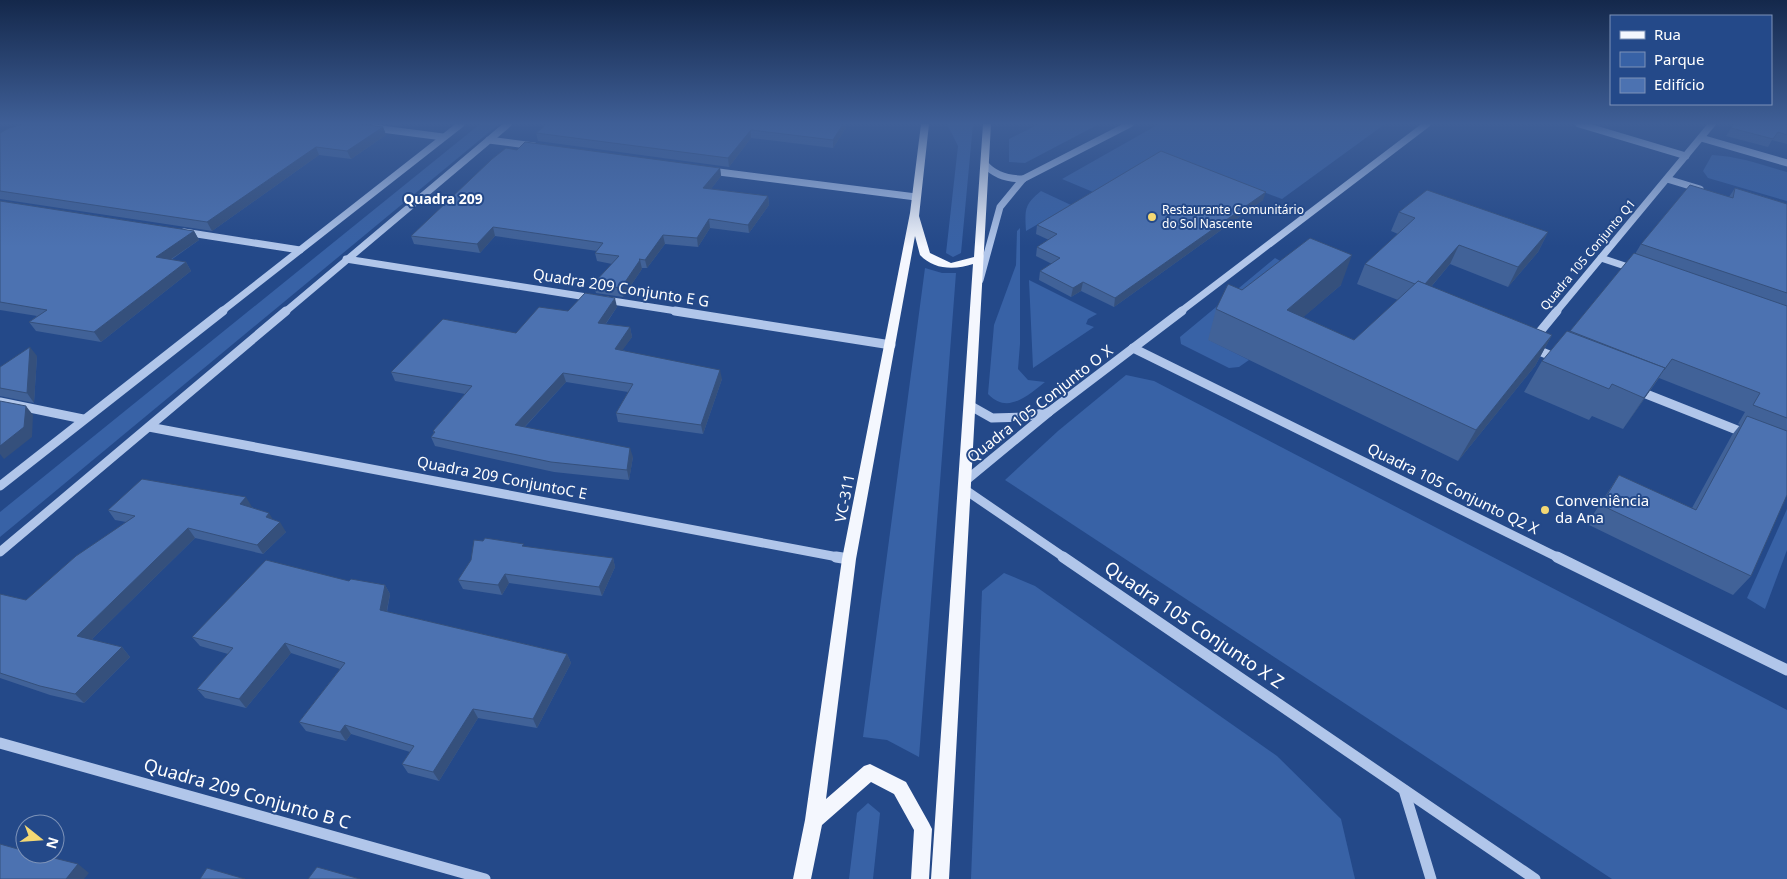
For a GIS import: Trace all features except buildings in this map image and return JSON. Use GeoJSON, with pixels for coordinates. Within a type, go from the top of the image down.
{"type":"FeatureCollection","features":[{"type":"Feature","properties":{"kind":"main road","name":"VC-311"},"geometry":{"type":"LineString","coordinates":[[802,879],[814,820],[849,559],[915,213],[920,165]]}},
{"type":"Feature","properties":{"kind":"main road"},"geometry":{"type":"LineString","coordinates":[[940,879],[985,165]]}},
{"type":"Feature","properties":{"kind":"main road"},"geometry":{"type":"LineString","coordinates":[[915,213],[925,255],[939,263],[956,267],[979,259]]}},
{"type":"Feature","properties":{"kind":"main road"},"geometry":{"type":"LineString","coordinates":[[814,820],[870,772],[900,788],[924,829],[920,879]]}},
{"type":"Feature","properties":{"kind":"street"},"geometry":{"type":"LineString","coordinates":[[0,486],[409,165]]}},
{"type":"Feature","properties":{"kind":"street"},"geometry":{"type":"LineString","coordinates":[[0,552],[346,258],[459,165]]}},
{"type":"Feature","properties":{"kind":"street"},"geometry":{"type":"LineString","coordinates":[[986,165],[989,170],[1001,177],[1023,180]]}},
{"type":"Feature","properties":{"kind":"street"},"geometry":{"type":"LineString","coordinates":[[976,294],[1000,207],[1023,180],[1052,165]]}},
{"type":"Feature","properties":{"kind":"street"},"geometry":{"type":"LineString","coordinates":[[1286,232],[1373,165]]}},
{"type":"Feature","properties":{"kind":"street","name":"Quadra 105 Conjunto Q1"},"geometry":{"type":"LineString","coordinates":[[1564,361],[1528,346],[1679,165]]}},
{"type":"Feature","properties":{"kind":"street"},"geometry":{"type":"LineString","coordinates":[[705,170],[916,197]]}},
{"type":"Feature","properties":{"kind":"street"},"geometry":{"type":"LineString","coordinates":[[1667,179],[1704,190]]}},
{"type":"Feature","properties":{"kind":"street"},"geometry":{"type":"LineString","coordinates":[[174,230],[300,250]]}},
{"type":"Feature","properties":{"kind":"street","name":"Quadra 105 Conjunto O X"},"geometry":{"type":"LineString","coordinates":[[964,485],[1046,415],[1286,232]]}},
{"type":"Feature","properties":{"kind":"street","name":"Quadra 209 Conjunto E G"},"geometry":{"type":"LineString","coordinates":[[346,258],[891,345]]}},
{"type":"Feature","properties":{"kind":"street"},"geometry":{"type":"LineString","coordinates":[[1601,258],[1638,271]]}},
{"type":"Feature","properties":{"kind":"street","name":"Quadra 105 Conjunto Q2 X"},"geometry":{"type":"LineString","coordinates":[[1134,348],[1787,670]]}},
{"type":"Feature","properties":{"kind":"street"},"geometry":{"type":"LineString","coordinates":[[1627,386],[1752,436]]}},
{"type":"Feature","properties":{"kind":"street"},"geometry":{"type":"LineString","coordinates":[[0,402],[83,419]]}},
{"type":"Feature","properties":{"kind":"street"},"geometry":{"type":"LineString","coordinates":[[969,405],[992,418],[1046,415]]}},
{"type":"Feature","properties":{"kind":"street","name":"Quadra 209 ConjuntoC E"},"geometry":{"type":"LineString","coordinates":[[149,427],[849,559]]}},
{"type":"Feature","properties":{"kind":"street","name":"Quadra 105 Conjunto X Z"},"geometry":{"type":"LineString","coordinates":[[964,485],[1404,790]]}},
{"type":"Feature","properties":{"kind":"street","name":"Quadra 209 Conjunto B C"},"geometry":{"type":"LineString","coordinates":[[0,743],[485,879]]}},
{"type":"Feature","properties":{"kind":"street"},"geometry":{"type":"LineString","coordinates":[[1404,790],[1431,879]]}},
{"type":"Feature","properties":{"kind":"street"},"geometry":{"type":"LineString","coordinates":[[1404,790],[1535,879]]}},
{"type":"Feature","properties":{"kind":"green space"},"geometry":{"type":"Polygon","coordinates":[[[429,165],[449,165],[0,537],[0,512],[429,165]]]}},
{"type":"Feature","properties":{"kind":"green space"},"geometry":{"type":"Polygon","coordinates":[[[956,165],[969,165],[961,253],[953,257],[946,253],[956,165]]]}},
{"type":"Feature","properties":{"kind":"green space"},"geometry":{"type":"Polygon","coordinates":[[[1087,165],[1138,165],[1093,192],[1062,179],[1087,165]]]}},
{"type":"Feature","properties":{"kind":"green space"},"geometry":{"type":"Polygon","coordinates":[[[1181,165],[1329,165],[1282,199],[1253,188],[1247,190],[1181,165]]]}},
{"type":"Feature","properties":{"kind":"green space"},"geometry":{"type":"Polygon","coordinates":[[[1706,165],[1762,165],[1787,172],[1787,201],[1708,178],[1703,171],[1706,165]]]}},
{"type":"Feature","properties":{"kind":"green space"},"geometry":{"type":"Polygon","coordinates":[[[1041,191],[1071,205],[1026,231],[1027,208],[1031,200],[1041,191]]]}},
{"type":"Feature","properties":{"kind":"green space"},"geometry":{"type":"Polygon","coordinates":[[[1020,228],[1020,344],[1018,369],[1028,380],[1045,382],[1018,401],[1003,403],[995,400],[988,394],[994,325],[1016,265],[1017,231],[1020,228]]]}},
{"type":"Feature","properties":{"kind":"green space"},"geometry":{"type":"Polygon","coordinates":[[[1275,258],[1293,268],[1209,340],[1249,360],[1239,367],[1229,368],[1181,344],[1180,337],[1275,258]]]}},
{"type":"Feature","properties":{"kind":"green space"},"geometry":{"type":"Polygon","coordinates":[[[925,268],[942,273],[956,273],[919,757],[887,740],[863,737],[925,268]]]}},
{"type":"Feature","properties":{"kind":"green space"},"geometry":{"type":"Polygon","coordinates":[[[1029,280],[1097,314],[1088,319],[1086,324],[1094,327],[1033,368],[1029,280]]]}},
{"type":"Feature","properties":{"kind":"green space"},"geometry":{"type":"Polygon","coordinates":[[[1126,375],[1154,381],[1787,710],[1787,879],[1612,879],[1005,480],[1058,431],[1126,375]]]}},
{"type":"Feature","properties":{"kind":"green space"},"geometry":{"type":"Polygon","coordinates":[[[1787,509],[1787,550],[1765,609],[1747,598],[1787,509]]]}},
{"type":"Feature","properties":{"kind":"green space"},"geometry":{"type":"Polygon","coordinates":[[[1004,573],[1035,586],[1277,756],[1341,819],[1355,879],[971,879],[982,591],[1004,573]]]}},
{"type":"Feature","properties":{"kind":"green space"},"geometry":{"type":"Polygon","coordinates":[[[868,803],[880,813],[873,879],[849,879],[857,813],[868,803]]]}},
{"type":"Feature","properties":{"kind":"place","name":"Restaurante Comunitário do Sol Nascente"},"geometry":{"type":"Point","coordinates":[1152,217]}},
{"type":"Feature","properties":{"kind":"place","name":"Conveniência da Ana"},"geometry":{"type":"Point","coordinates":[1545,510]}},
{"type":"Feature","properties":{"kind":"district","name":"Quadra 209"},"geometry":{"type":"Point","coordinates":[443,199]}}]}
